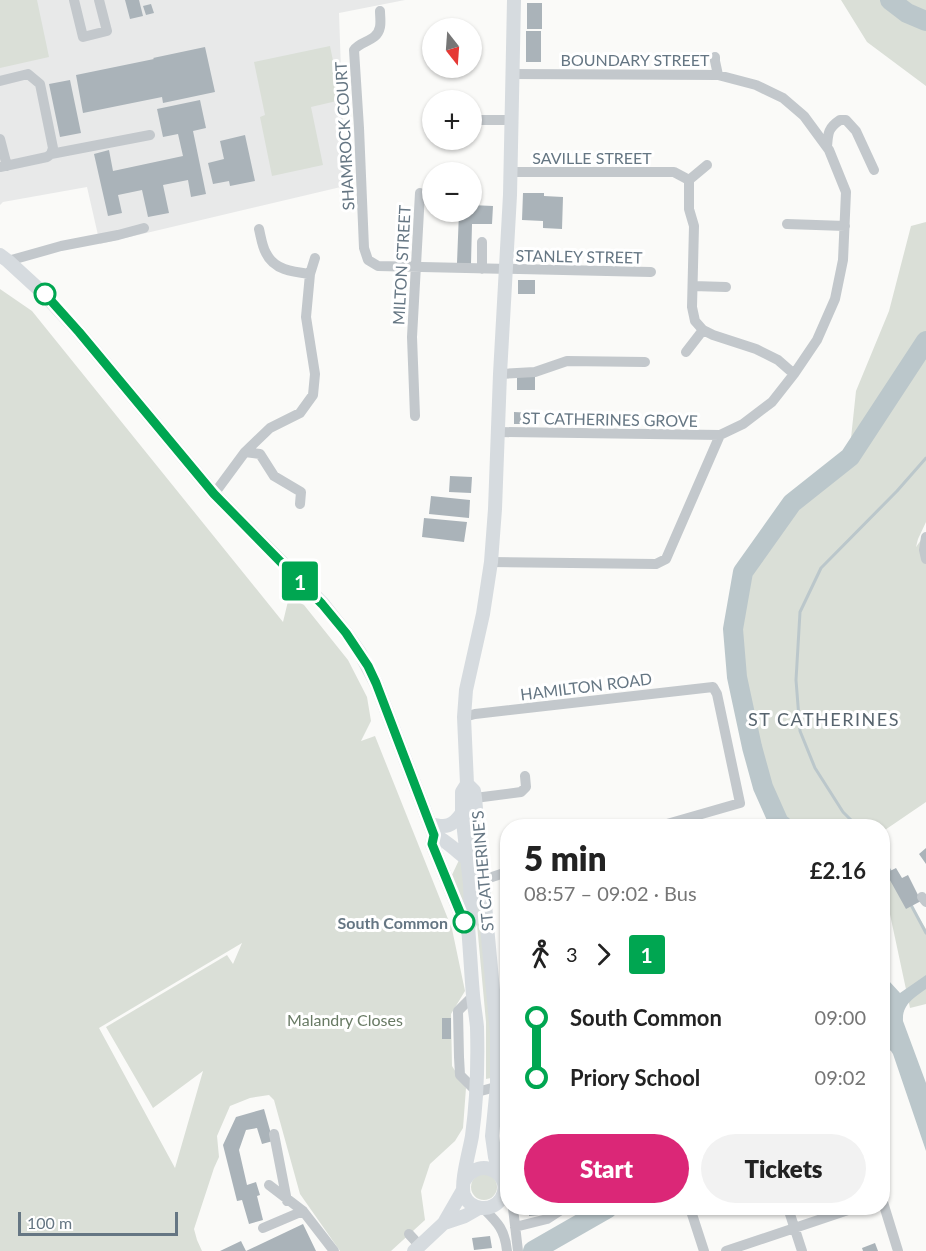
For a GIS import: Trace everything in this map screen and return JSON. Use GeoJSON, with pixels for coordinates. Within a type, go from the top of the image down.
{"type":"FeatureCollection","features":[{"type":"Feature","properties":{"kind":"main road"},"geometry":{"type":"LineString","coordinates":[[467,784],[464,717],[466,690],[483,614],[491,562],[495,509],[512,120],[514,0]]}},
{"type":"Feature","properties":{"kind":"main road","name":"ST CATHERINE'S"},"geometry":{"type":"LineString","coordinates":[[4,258],[44,294],[79,332],[214,494],[322,604],[346,633],[368,666],[376,683],[432,830],[432,844],[444,876],[468,927]]}},
{"type":"Feature","properties":{"kind":"main road","name":"ST CATHERINE'S"},"geometry":{"type":"LineString","coordinates":[[464,1185],[477,1092],[477,1026],[468,927],[471,921],[462,813],[462,792],[467,784],[474,791],[475,798],[500,1064]]}},
{"type":"Feature","properties":{"kind":"main road"},"geometry":{"type":"LineString","coordinates":[[432,830],[454,823],[462,813]]}},
{"type":"Feature","properties":{"kind":"main road"},"geometry":{"type":"LineString","coordinates":[[432,830],[478,869],[482,877]]}},
{"type":"Feature","properties":{"kind":"main road","name":"ST CATHERINE'S"},"geometry":{"type":"LineString","coordinates":[[500,1095],[492,1136],[500,1171]]}},
{"type":"Feature","properties":{"kind":"main road"},"geometry":{"type":"LineString","coordinates":[[417,1248],[444,1223],[470,1173],[480,1168],[492,1169],[500,1178]]}},
{"type":"Feature","properties":{"kind":"main road"},"geometry":{"type":"LineString","coordinates":[[464,1185],[466,1200],[481,1208]]}},
{"type":"Feature","properties":{"kind":"main road"},"geometry":{"type":"LineString","coordinates":[[444,1223],[481,1208],[493,1206],[500,1201]]}},
{"type":"Feature","properties":{"kind":"street"},"geometry":{"type":"LineString","coordinates":[[74,0],[83,37],[106,31],[99,0]]}},
{"type":"Feature","properties":{"kind":"street","name":"SHAMROCK COURT"},"geometry":{"type":"LineString","coordinates":[[378,266],[368,261],[364,248],[354,50],[358,44],[374,39],[380,29],[380,11]]}},
{"type":"Feature","properties":{"kind":"street"},"geometry":{"type":"LineString","coordinates":[[715,57],[718,75]]}},
{"type":"Feature","properties":{"kind":"street"},"geometry":{"type":"LineString","coordinates":[[0,81],[28,74],[40,84],[53,148],[51,154]]}},
{"type":"Feature","properties":{"kind":"street","name":"BOUNDARY STREET"},"geometry":{"type":"LineString","coordinates":[[513,74],[718,75],[756,85],[783,98],[804,116],[826,147],[846,192],[845,226]]}},
{"type":"Feature","properties":{"kind":"street"},"geometry":{"type":"LineString","coordinates":[[482,120],[512,120]]}},
{"type":"Feature","properties":{"kind":"street"},"geometry":{"type":"LineString","coordinates":[[826,147],[832,125],[840,120],[846,120],[855,131],[874,170]]}},
{"type":"Feature","properties":{"kind":"street"},"geometry":{"type":"LineString","coordinates":[[0,139],[4,166],[37,160],[51,154],[150,135]]}},
{"type":"Feature","properties":{"kind":"street"},"geometry":{"type":"LineString","coordinates":[[706,165],[689,180],[689,209],[694,226],[692,307],[695,321],[703,330],[713,335],[756,349],[778,360],[794,374]]}},
{"type":"Feature","properties":{"kind":"street","name":"SAVILLE STREET"},"geometry":{"type":"LineString","coordinates":[[510,172],[674,172],[689,180]]}},
{"type":"Feature","properties":{"kind":"street","name":"MILTON STREET"},"geometry":{"type":"LineString","coordinates":[[415,416],[412,337],[420,194]]}},
{"type":"Feature","properties":{"kind":"street"},"geometry":{"type":"LineString","coordinates":[[787,224],[845,226]]}},
{"type":"Feature","properties":{"kind":"street","name":"ST CATHERINES GROVE"},"geometry":{"type":"LineString","coordinates":[[499,432],[720,435],[743,424],[772,402],[817,340],[836,298],[843,260],[845,226]]}},
{"type":"Feature","properties":{"kind":"street"},"geometry":{"type":"LineString","coordinates":[[4,258],[144,228]]}},
{"type":"Feature","properties":{"kind":"street"},"geometry":{"type":"LineString","coordinates":[[259,229],[266,254],[278,266],[290,271],[310,274]]}},
{"type":"Feature","properties":{"kind":"street"},"geometry":{"type":"LineString","coordinates":[[482,242],[482,269]]}},
{"type":"Feature","properties":{"kind":"street"},"geometry":{"type":"LineString","coordinates":[[214,494],[245,452],[270,428],[300,412],[313,395],[315,374],[306,317],[310,274],[315,258]]}},
{"type":"Feature","properties":{"kind":"street","name":"STANLEY STREET"},"geometry":{"type":"LineString","coordinates":[[378,266],[651,272]]}},
{"type":"Feature","properties":{"kind":"street"},"geometry":{"type":"LineString","coordinates":[[693,286],[726,287]]}},
{"type":"Feature","properties":{"kind":"street"},"geometry":{"type":"LineString","coordinates":[[686,352],[703,330]]}},
{"type":"Feature","properties":{"kind":"street"},"geometry":{"type":"LineString","coordinates":[[500,374],[535,372],[567,361],[645,362]]}},
{"type":"Feature","properties":{"kind":"street","name":"ST CATHERINES GROVE"},"geometry":{"type":"LineString","coordinates":[[491,562],[656,564],[666,559],[720,435]]}},
{"type":"Feature","properties":{"kind":"street"},"geometry":{"type":"LineString","coordinates":[[245,452],[260,454],[274,476],[301,492],[300,504]]}},
{"type":"Feature","properties":{"kind":"street"},"geometry":{"type":"LineString","coordinates":[[926,537],[924,550],[926,559]]}},
{"type":"Feature","properties":{"kind":"street","name":"HAMILTON ROAD"},"geometry":{"type":"LineString","coordinates":[[464,717],[713,687],[717,694],[740,803],[686,819]]}},
{"type":"Feature","properties":{"kind":"street"},"geometry":{"type":"LineString","coordinates":[[475,798],[521,792],[526,787],[525,776]]}},
{"type":"Feature","properties":{"kind":"street"},"geometry":{"type":"LineString","coordinates":[[482,877],[500,873]]}},
{"type":"Feature","properties":{"kind":"street"},"geometry":{"type":"LineString","coordinates":[[477,1092],[500,1086]]}},
{"type":"Feature","properties":{"kind":"street"},"geometry":{"type":"LineString","coordinates":[[274,1134],[287,1200]]}},
{"type":"Feature","properties":{"kind":"street"},"geometry":{"type":"LineString","coordinates":[[269,1185],[303,1211],[334,1251]]}},
{"type":"Feature","properties":{"kind":"street"},"geometry":{"type":"LineString","coordinates":[[481,1208],[501,1228],[507,1250]]}},
{"type":"Feature","properties":{"kind":"street"},"geometry":{"type":"LineString","coordinates":[[263,1228],[303,1211]]}},
{"type":"Feature","properties":{"kind":"street"},"geometry":{"type":"LineString","coordinates":[[514,1215],[517,1247]]}},
{"type":"Feature","properties":{"kind":"street"},"geometry":{"type":"LineString","coordinates":[[515,1227],[547,1219],[553,1215]]}},
{"type":"Feature","properties":{"kind":"street"},"geometry":{"type":"LineString","coordinates":[[692,1215],[704,1251]]}},
{"type":"Feature","properties":{"kind":"street"},"geometry":{"type":"LineString","coordinates":[[790,1215],[802,1251]]}},
{"type":"Feature","properties":{"kind":"street"},"geometry":{"type":"LineString","coordinates":[[726,1251],[833,1215]]}},
{"type":"Feature","properties":{"kind":"street"},"geometry":{"type":"LineString","coordinates":[[887,1215],[898,1251]]}},
{"type":"Feature","properties":{"kind":"street"},"geometry":{"type":"LineString","coordinates":[[409,1234],[417,1248]]}},
{"type":"Feature","properties":{"kind":"shaded area"},"geometry":{"type":"Polygon","coordinates":[[[0,0],[405,0],[339,13],[345,186],[100,244],[87,187],[3,202],[0,205],[0,0]]]}},
{"type":"Feature","properties":{"kind":"shaded area"},"geometry":{"type":"Polygon","coordinates":[[[926,975],[926,989],[904,1010],[903,1021],[926,1083],[926,1151],[893,1054],[891,1051],[890,982],[900,993],[926,975]]]}},
{"type":"Feature","properties":{"kind":"green space"},"geometry":{"type":"Polygon","coordinates":[[[0,0],[37,0],[49,57],[0,68],[0,0]]]}},
{"type":"Feature","properties":{"kind":"green space"},"geometry":{"type":"Polygon","coordinates":[[[841,0],[926,0],[926,86],[867,42],[841,0]]]}},
{"type":"Feature","properties":{"kind":"green space"},"geometry":{"type":"Polygon","coordinates":[[[330,46],[341,100],[311,107],[323,165],[272,176],[260,117],[265,115],[254,62],[330,46]]]}},
{"type":"Feature","properties":{"kind":"green space"},"geometry":{"type":"Polygon","coordinates":[[[926,222],[926,522],[916,547],[926,533],[926,802],[890,827],[890,819],[777,819],[763,787],[737,677],[734,629],[743,572],[792,503],[849,457],[856,391],[889,311],[911,226],[926,222]]]}},
{"type":"Feature","properties":{"kind":"green space","name":"Malandry Closes"},"geometry":{"type":"Polygon","coordinates":[[[0,289],[32,311],[283,622],[289,597],[304,605],[348,660],[367,697],[371,721],[361,741],[375,736],[452,929],[465,991],[451,1014],[452,1066],[466,1088],[463,1128],[455,1141],[430,1164],[421,1191],[425,1220],[391,1251],[340,1251],[300,1194],[274,1100],[269,1095],[250,1098],[230,1106],[217,1136],[219,1157],[194,1229],[202,1251],[0,1251],[0,289]],[[242,943],[99,1028],[175,1168],[203,1071],[153,1108],[106,1027],[227,955],[233,964],[242,943]]]}},
{"type":"Feature","properties":{"kind":"green space"},"geometry":{"type":"Polygon","coordinates":[[[459,860],[462,863],[468,920],[451,877],[459,860]]]}},
{"type":"Feature","properties":{"kind":"green space"},"geometry":{"type":"Polygon","coordinates":[[[890,871],[926,929],[926,1004],[910,1008],[890,914],[890,871]]]}},
{"type":"Feature","properties":{"kind":"green space"},"geometry":{"type":"Polygon","coordinates":[[[473,881],[478,888],[492,1042],[491,1078],[486,1079],[486,1022],[473,881]]]}},
{"type":"Feature","properties":{"kind":"green space"},"geometry":{"type":"Polygon","coordinates":[[[484,1174],[493,1178],[497,1187],[493,1196],[484,1200],[475,1196],[471,1187],[475,1178],[484,1174]]]}},
{"type":"Feature","properties":{"kind":"building"},"geometry":{"type":"Polygon","coordinates":[[[125,0],[139,0],[143,16],[130,19],[125,0]]]}},
{"type":"Feature","properties":{"kind":"building"},"geometry":{"type":"Polygon","coordinates":[[[527,3],[542,3],[542,29],[527,29],[527,3]]]}},
{"type":"Feature","properties":{"kind":"building"},"geometry":{"type":"Polygon","coordinates":[[[151,4],[154,13],[146,15],[143,6],[151,4]]]}},
{"type":"Feature","properties":{"kind":"building"},"geometry":{"type":"Polygon","coordinates":[[[526,31],[541,31],[541,62],[526,62],[526,31]]]}},
{"type":"Feature","properties":{"kind":"building"},"geometry":{"type":"Polygon","coordinates":[[[205,47],[215,92],[163,103],[162,97],[83,113],[76,75],[205,47]]]}},
{"type":"Feature","properties":{"kind":"building"},"geometry":{"type":"Polygon","coordinates":[[[70,80],[81,133],[60,137],[49,84],[70,80]]]}},
{"type":"Feature","properties":{"kind":"building"},"geometry":{"type":"Polygon","coordinates":[[[200,100],[206,128],[193,131],[206,194],[191,197],[188,180],[163,185],[169,213],[148,217],[142,190],[118,195],[122,213],[108,216],[94,154],[109,150],[113,171],[183,156],[178,134],[163,137],[157,109],[200,100]]]}},
{"type":"Feature","properties":{"kind":"building"},"geometry":{"type":"Polygon","coordinates":[[[245,135],[255,181],[230,186],[229,181],[213,184],[208,163],[224,159],[220,141],[245,135]]]}},
{"type":"Feature","properties":{"kind":"building"},"geometry":{"type":"Polygon","coordinates":[[[523,193],[544,193],[544,196],[563,197],[562,229],[543,228],[543,221],[522,220],[523,193]]]}},
{"type":"Feature","properties":{"kind":"building"},"geometry":{"type":"Polygon","coordinates":[[[482,206],[493,206],[492,224],[472,224],[471,264],[457,263],[459,222],[482,222],[482,206]]]}},
{"type":"Feature","properties":{"kind":"building"},"geometry":{"type":"Polygon","coordinates":[[[518,280],[535,280],[535,294],[518,294],[518,280]]]}},
{"type":"Feature","properties":{"kind":"building"},"geometry":{"type":"Polygon","coordinates":[[[517,376],[535,376],[535,390],[517,390],[517,376]]]}},
{"type":"Feature","properties":{"kind":"building"},"geometry":{"type":"Polygon","coordinates":[[[514,412],[533,413],[532,424],[514,424],[514,412]]]}},
{"type":"Feature","properties":{"kind":"building"},"geometry":{"type":"Polygon","coordinates":[[[450,476],[472,477],[471,493],[449,492],[450,476]]]}},
{"type":"Feature","properties":{"kind":"building"},"geometry":{"type":"Polygon","coordinates":[[[431,496],[470,500],[469,518],[429,514],[431,496]]]}},
{"type":"Feature","properties":{"kind":"building"},"geometry":{"type":"Polygon","coordinates":[[[424,518],[467,522],[464,542],[422,537],[424,518]]]}},
{"type":"Feature","properties":{"kind":"building"},"geometry":{"type":"Polygon","coordinates":[[[926,848],[926,864],[919,854],[926,848]]]}},
{"type":"Feature","properties":{"kind":"building"},"geometry":{"type":"Polygon","coordinates":[[[896,868],[902,878],[908,875],[921,901],[906,909],[890,880],[890,871],[896,868]]]}},
{"type":"Feature","properties":{"kind":"building"},"geometry":{"type":"Polygon","coordinates":[[[442,1018],[451,1018],[451,1039],[442,1039],[442,1018]]]}},
{"type":"Feature","properties":{"kind":"building"},"geometry":{"type":"Polygon","coordinates":[[[264,1109],[273,1141],[262,1144],[257,1128],[246,1130],[239,1150],[247,1185],[256,1182],[260,1195],[257,1196],[263,1220],[249,1224],[242,1200],[237,1201],[223,1145],[236,1117],[264,1109]]]}},
{"type":"Feature","properties":{"kind":"building"},"geometry":{"type":"Polygon","coordinates":[[[303,1224],[316,1251],[246,1251],[303,1224]]]}},
{"type":"Feature","properties":{"kind":"building"},"geometry":{"type":"Polygon","coordinates":[[[490,1236],[492,1248],[474,1250],[472,1238],[490,1236]]]}},
{"type":"Feature","properties":{"kind":"building"},"geometry":{"type":"Polygon","coordinates":[[[241,1241],[246,1251],[220,1251],[241,1241]]]}},
{"type":"Feature","properties":{"kind":"building"},"geometry":{"type":"Polygon","coordinates":[[[875,1243],[878,1251],[863,1251],[862,1248],[875,1243]]]}},
{"type":"Feature","properties":{"kind":"waterway"},"geometry":{"type":"LineString","coordinates":[[890,0],[907,13],[926,21]]}},
{"type":"Feature","properties":{"kind":"waterway"},"geometry":{"type":"LineString","coordinates":[[777,819],[763,787],[737,677],[733,629],[743,572],[792,503],[850,457],[926,341]]}},
{"type":"Feature","properties":{"kind":"waterway"},"geometry":{"type":"LineString","coordinates":[[850,819],[843,812],[815,768],[800,731],[796,680],[800,612],[821,568],[897,491],[926,458]]}},
{"type":"Feature","properties":{"kind":"waterway"},"geometry":{"type":"LineString","coordinates":[[910,903],[926,933]]}},
{"type":"Feature","properties":{"kind":"waterway"},"geometry":{"type":"LineString","coordinates":[[533,1251],[596,1215]]}},
{"type":"Feature","properties":{"kind":"bus line","name":"1"},"geometry":{"type":"LineString","coordinates":[[45,294],[228,510],[322,604],[360,653],[376,683],[434,835],[432,844],[464,922]]}},
{"type":"Feature","properties":{"kind":"place","name":"South Common"},"geometry":{"type":"Point","coordinates":[464,922]}},
{"type":"Feature","properties":{"kind":"district","name":"ST CATHERINES"},"geometry":{"type":"Point","coordinates":[824,719]}}]}
